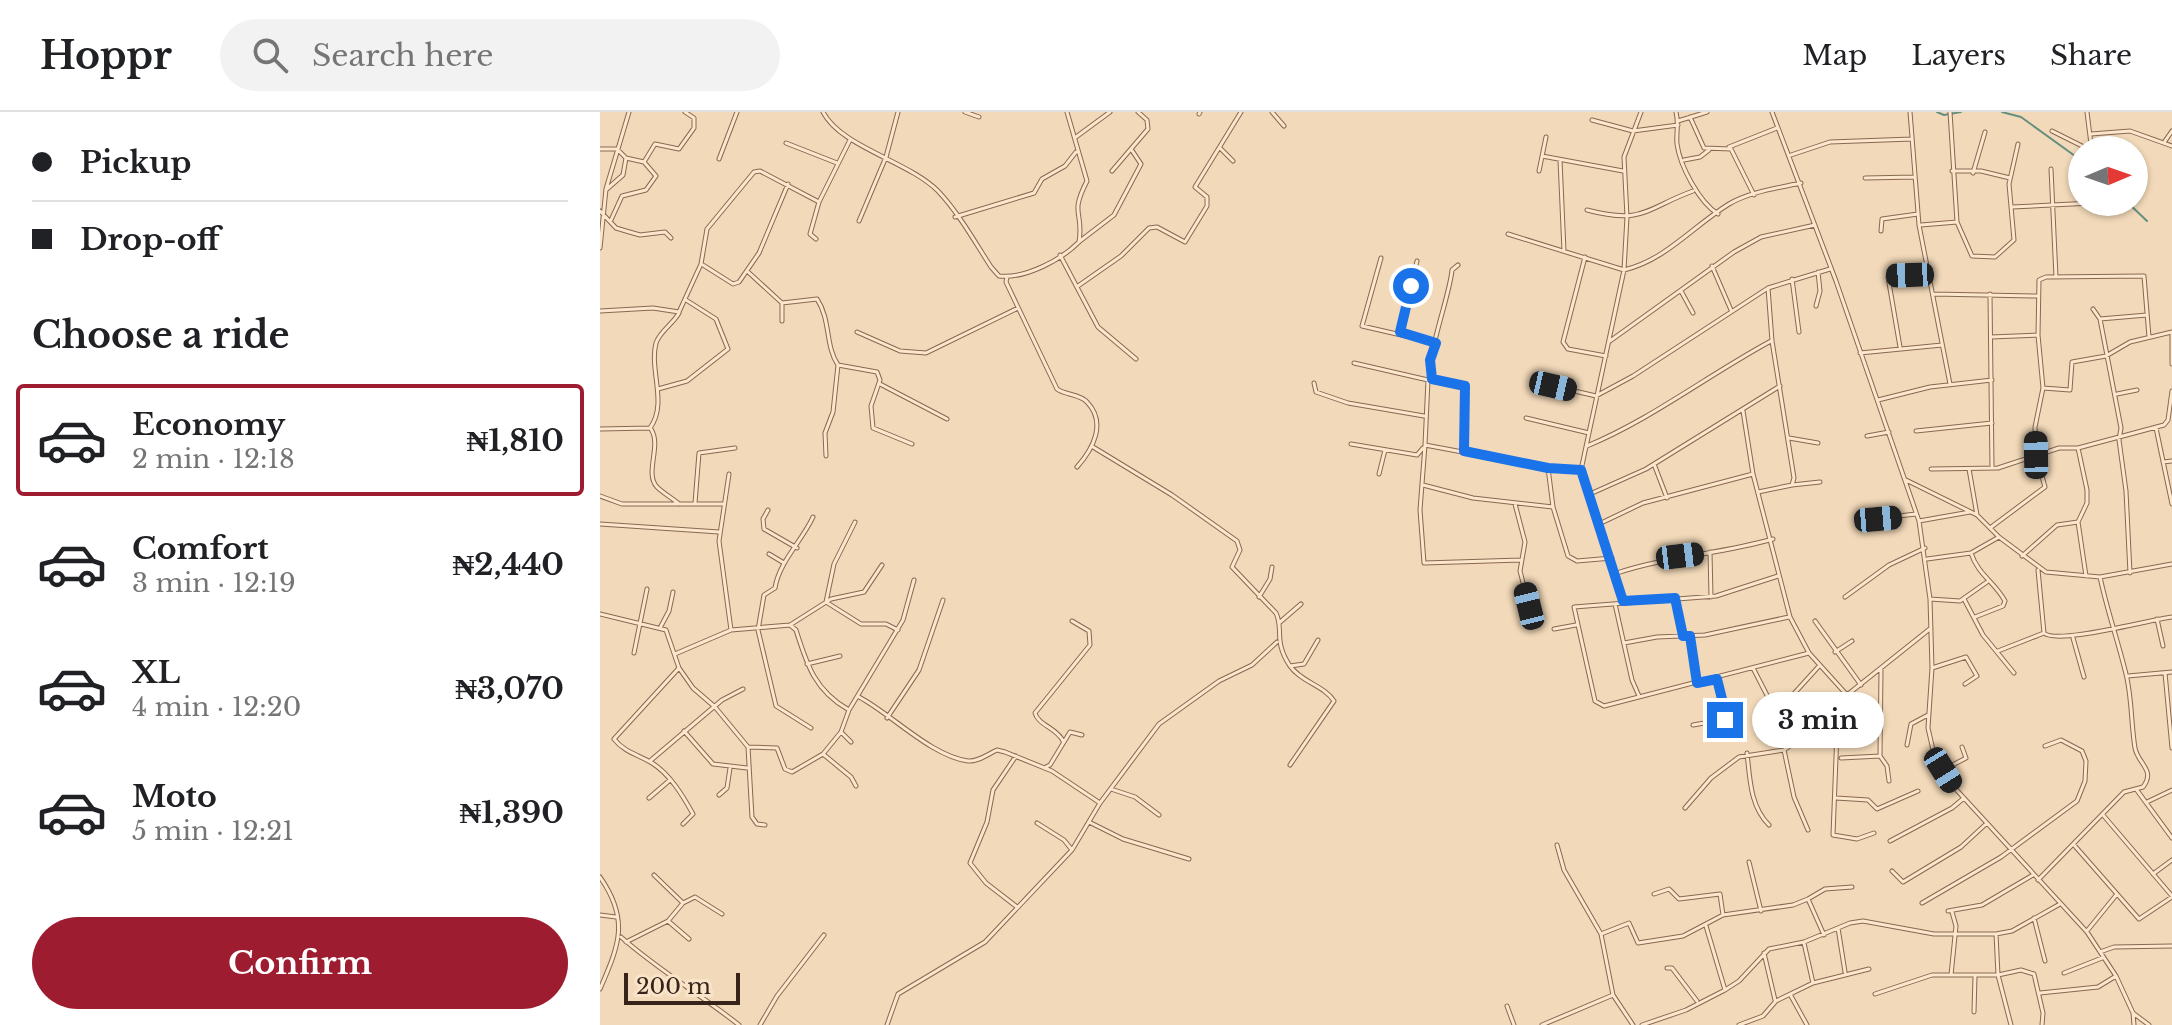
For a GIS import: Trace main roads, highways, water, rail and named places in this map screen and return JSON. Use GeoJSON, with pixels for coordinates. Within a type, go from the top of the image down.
{"type":"FeatureCollection","features":[{"type":"Feature","properties":{"kind":"waterway"},"geometry":{"type":"LineString","coordinates":[[1937,112],[1944,115],[1961,112]]}},
{"type":"Feature","properties":{"kind":"waterway"},"geometry":{"type":"LineString","coordinates":[[2002,112],[2021,117],[2068,151]]}},
{"type":"Feature","properties":{"kind":"waterway"},"geometry":{"type":"LineString","coordinates":[[2142,216],[2147,221]]}}]}
